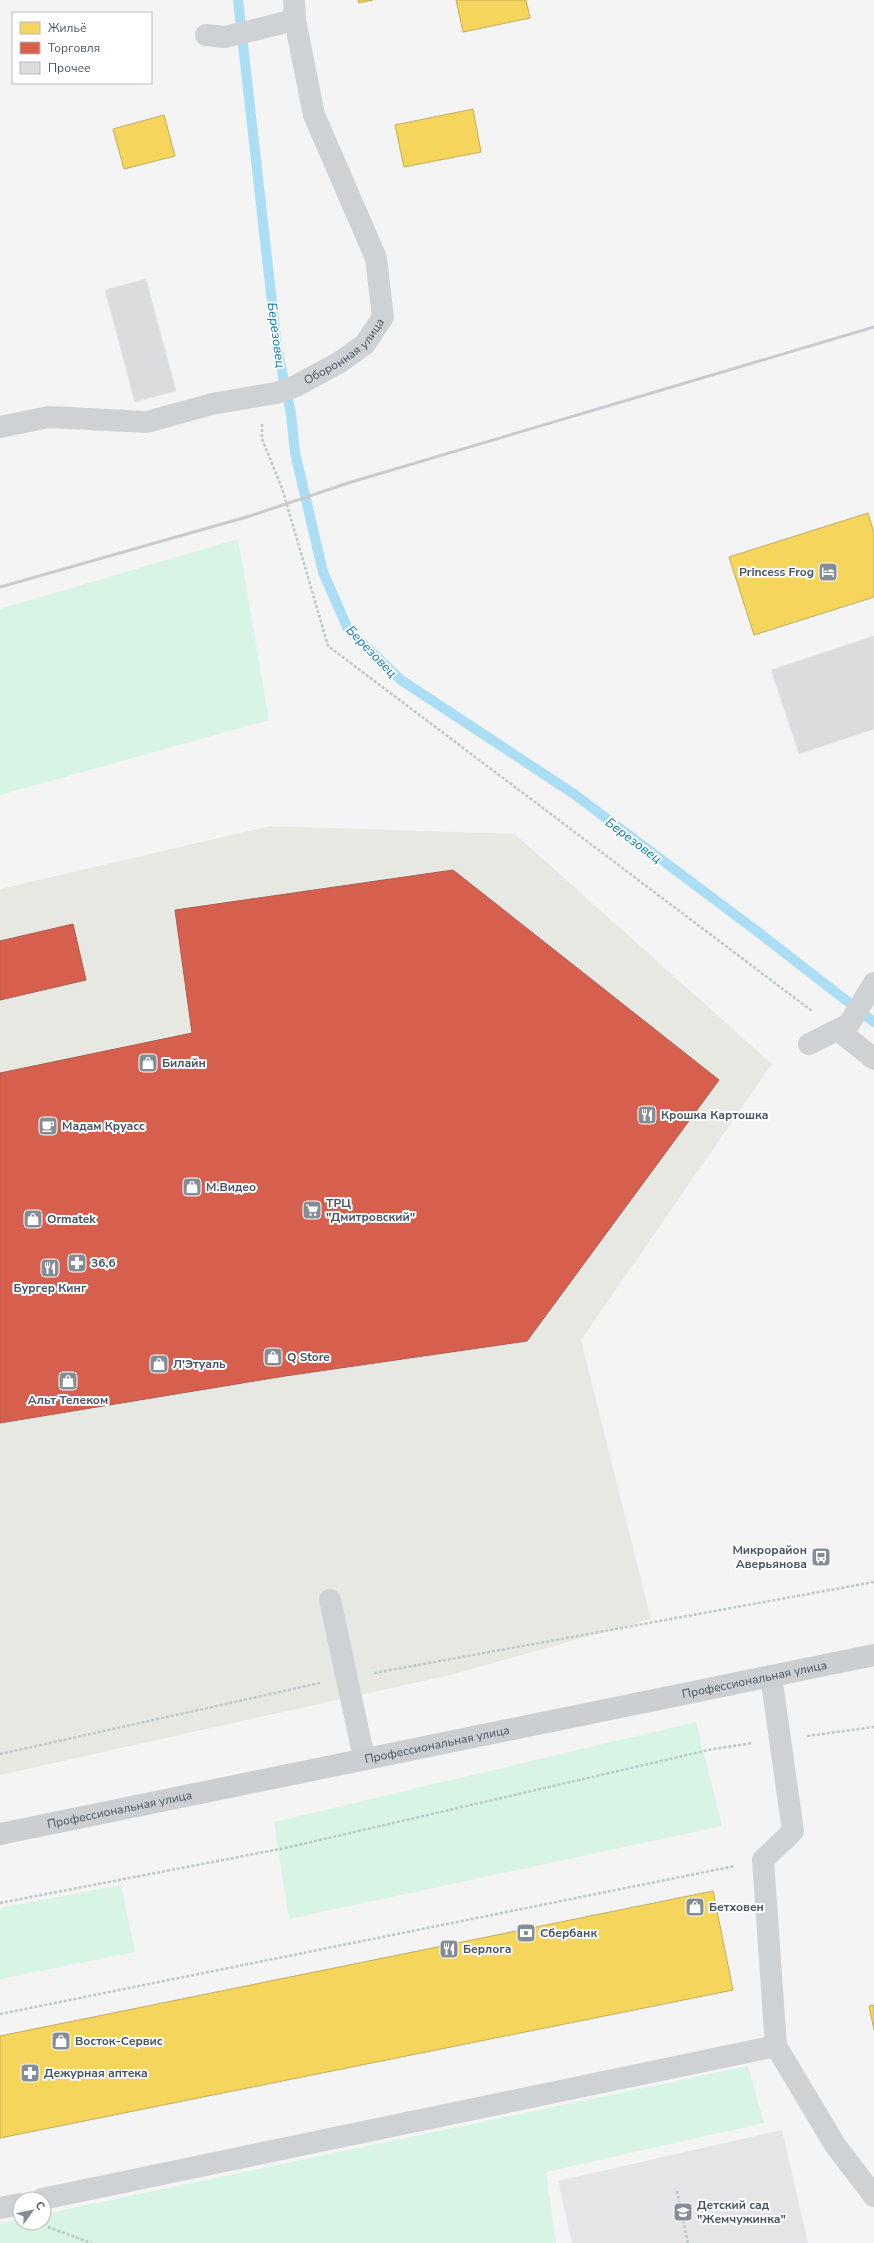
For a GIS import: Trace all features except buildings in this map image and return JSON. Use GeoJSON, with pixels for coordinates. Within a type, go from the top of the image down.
{"type":"FeatureCollection","features":[{"type":"Feature","properties":{"kind":"main road","name":"Профессиональная улица"},"geometry":{"type":"LineString","coordinates":[[0,1834],[364,1758],[874,1655]]}},
{"type":"Feature","properties":{"kind":"street"},"geometry":{"type":"LineString","coordinates":[[216,36],[255,31],[295,10]]}},
{"type":"Feature","properties":{"kind":"street","name":"Оборонная улица"},"geometry":{"type":"LineString","coordinates":[[0,427],[49,417],[147,422],[212,404],[268,395],[296,386],[340,362],[365,344],[383,317],[376,258],[314,115],[295,10]]}},
{"type":"Feature","properties":{"kind":"street"},"geometry":{"type":"LineString","coordinates":[[809,1044],[844,1027],[874,983]]}},
{"type":"Feature","properties":{"kind":"street"},"geometry":{"type":"LineString","coordinates":[[844,1027],[874,1059]]}},
{"type":"Feature","properties":{"kind":"street"},"geometry":{"type":"LineString","coordinates":[[330,1600],[364,1758]]}},
{"type":"Feature","properties":{"kind":"street"},"geometry":{"type":"LineString","coordinates":[[771,1676],[793,1831],[763,1860],[776,2046],[835,2145],[874,2196]]}},
{"type":"Feature","properties":{"kind":"street"},"geometry":{"type":"LineString","coordinates":[[52,2197],[776,2046]]}},
{"type":"Feature","properties":{"kind":"street"},"geometry":{"type":"LineString","coordinates":[[0,2208],[12,2206]]}},
{"type":"Feature","properties":{"kind":"path"},"geometry":{"type":"LineString","coordinates":[[268,395],[262,439],[282,488],[328,646],[844,1027]]}},
{"type":"Feature","properties":{"kind":"path"},"geometry":{"type":"LineString","coordinates":[[0,1754],[347,1677],[874,1582]]}},
{"type":"Feature","properties":{"kind":"path"},"geometry":{"type":"LineString","coordinates":[[0,1903],[285,1848],[713,1749],[874,1727]]}},
{"type":"Feature","properties":{"kind":"path"},"geometry":{"type":"LineString","coordinates":[[0,2014],[763,1860]]}},
{"type":"Feature","properties":{"kind":"path"},"geometry":{"type":"LineString","coordinates":[[677,2191],[688,2243]]}},
{"type":"Feature","properties":{"kind":"path"},"geometry":{"type":"LineString","coordinates":[[52,2229],[91,2243]]}},
{"type":"Feature","properties":{"kind":"shaded area"},"geometry":{"type":"Polygon","coordinates":[[[270,826],[515,834],[772,1064],[581,1340],[651,1619],[450,1675],[0,1775],[0,889],[270,826]]]}},
{"type":"Feature","properties":{"kind":"shaded area","name":"Детский сад \"Жемчужинка\""},"geometry":{"type":"Polygon","coordinates":[[[782,2130],[808,2243],[572,2243],[558,2181],[782,2130]]]}},
{"type":"Feature","properties":{"kind":"green space"},"geometry":{"type":"Polygon","coordinates":[[[238,539],[269,720],[0,795],[0,609],[238,539]]]}},
{"type":"Feature","properties":{"kind":"green space"},"geometry":{"type":"Polygon","coordinates":[[[696,1722],[722,1826],[289,1919],[274,1822],[696,1722]]]}},
{"type":"Feature","properties":{"kind":"green space"},"geometry":{"type":"Polygon","coordinates":[[[121,1885],[135,1952],[0,1979],[0,1908],[121,1885]]]}},
{"type":"Feature","properties":{"kind":"green space"},"geometry":{"type":"Polygon","coordinates":[[[748,2066],[764,2123],[546,2172],[556,2243],[0,2243],[0,2223],[12,2221],[12,2231],[52,2231],[52,2212],[748,2066]]]}},
{"type":"Feature","properties":{"kind":"waterway","name":"Березовец"},"geometry":{"type":"LineString","coordinates":[[238,0],[277,347],[291,414],[295,453],[323,572],[348,629],[401,680],[574,794],[758,932],[874,1022]]}},
{"type":"Feature","properties":{"kind":"railway"},"geometry":{"type":"LineString","coordinates":[[0,587],[250,516],[348,483],[874,327]]}},
{"type":"Feature","properties":{"kind":"place","name":"Princess Frog"},"geometry":{"type":"Point","coordinates":[828,572]}},
{"type":"Feature","properties":{"kind":"place","name":"Билайн"},"geometry":{"type":"Point","coordinates":[148,1063]}},
{"type":"Feature","properties":{"kind":"place","name":"Крошка Картошка"},"geometry":{"type":"Point","coordinates":[647,1115]}},
{"type":"Feature","properties":{"kind":"place","name":"Мадам Круасс"},"geometry":{"type":"Point","coordinates":[48,1126]}},
{"type":"Feature","properties":{"kind":"place","name":"М.Видео"},"geometry":{"type":"Point","coordinates":[192,1187]}},
{"type":"Feature","properties":{"kind":"place","name":"ТРЦ \"Дмитровский\""},"geometry":{"type":"Point","coordinates":[312,1210]}},
{"type":"Feature","properties":{"kind":"place","name":"Ormatek"},"geometry":{"type":"Point","coordinates":[33,1219]}},
{"type":"Feature","properties":{"kind":"place","name":"36,6"},"geometry":{"type":"Point","coordinates":[77,1263]}},
{"type":"Feature","properties":{"kind":"place","name":"Бургер Кинг"},"geometry":{"type":"Point","coordinates":[50,1268]}},
{"type":"Feature","properties":{"kind":"place","name":"Q Store"},"geometry":{"type":"Point","coordinates":[273,1357]}},
{"type":"Feature","properties":{"kind":"place","name":"Л'Этуаль"},"geometry":{"type":"Point","coordinates":[159,1364]}},
{"type":"Feature","properties":{"kind":"place","name":"Альт Телеком"},"geometry":{"type":"Point","coordinates":[68,1381]}},
{"type":"Feature","properties":{"kind":"place","name":"Микрорайон Аверьянова"},"geometry":{"type":"Point","coordinates":[821,1557]}},
{"type":"Feature","properties":{"kind":"place","name":"Бетховен"},"geometry":{"type":"Point","coordinates":[695,1907]}},
{"type":"Feature","properties":{"kind":"place","name":"Сбербанк"},"geometry":{"type":"Point","coordinates":[526,1933]}},
{"type":"Feature","properties":{"kind":"place","name":"Берлога"},"geometry":{"type":"Point","coordinates":[449,1949]}},
{"type":"Feature","properties":{"kind":"place","name":"Восток-Сервис"},"geometry":{"type":"Point","coordinates":[61,2041]}},
{"type":"Feature","properties":{"kind":"place","name":"Дежурная аптека"},"geometry":{"type":"Point","coordinates":[30,2073]}},
{"type":"Feature","properties":{"kind":"place","name":"Детский сад \"Жемчужинка\""},"geometry":{"type":"Point","coordinates":[683,2212]}}]}
